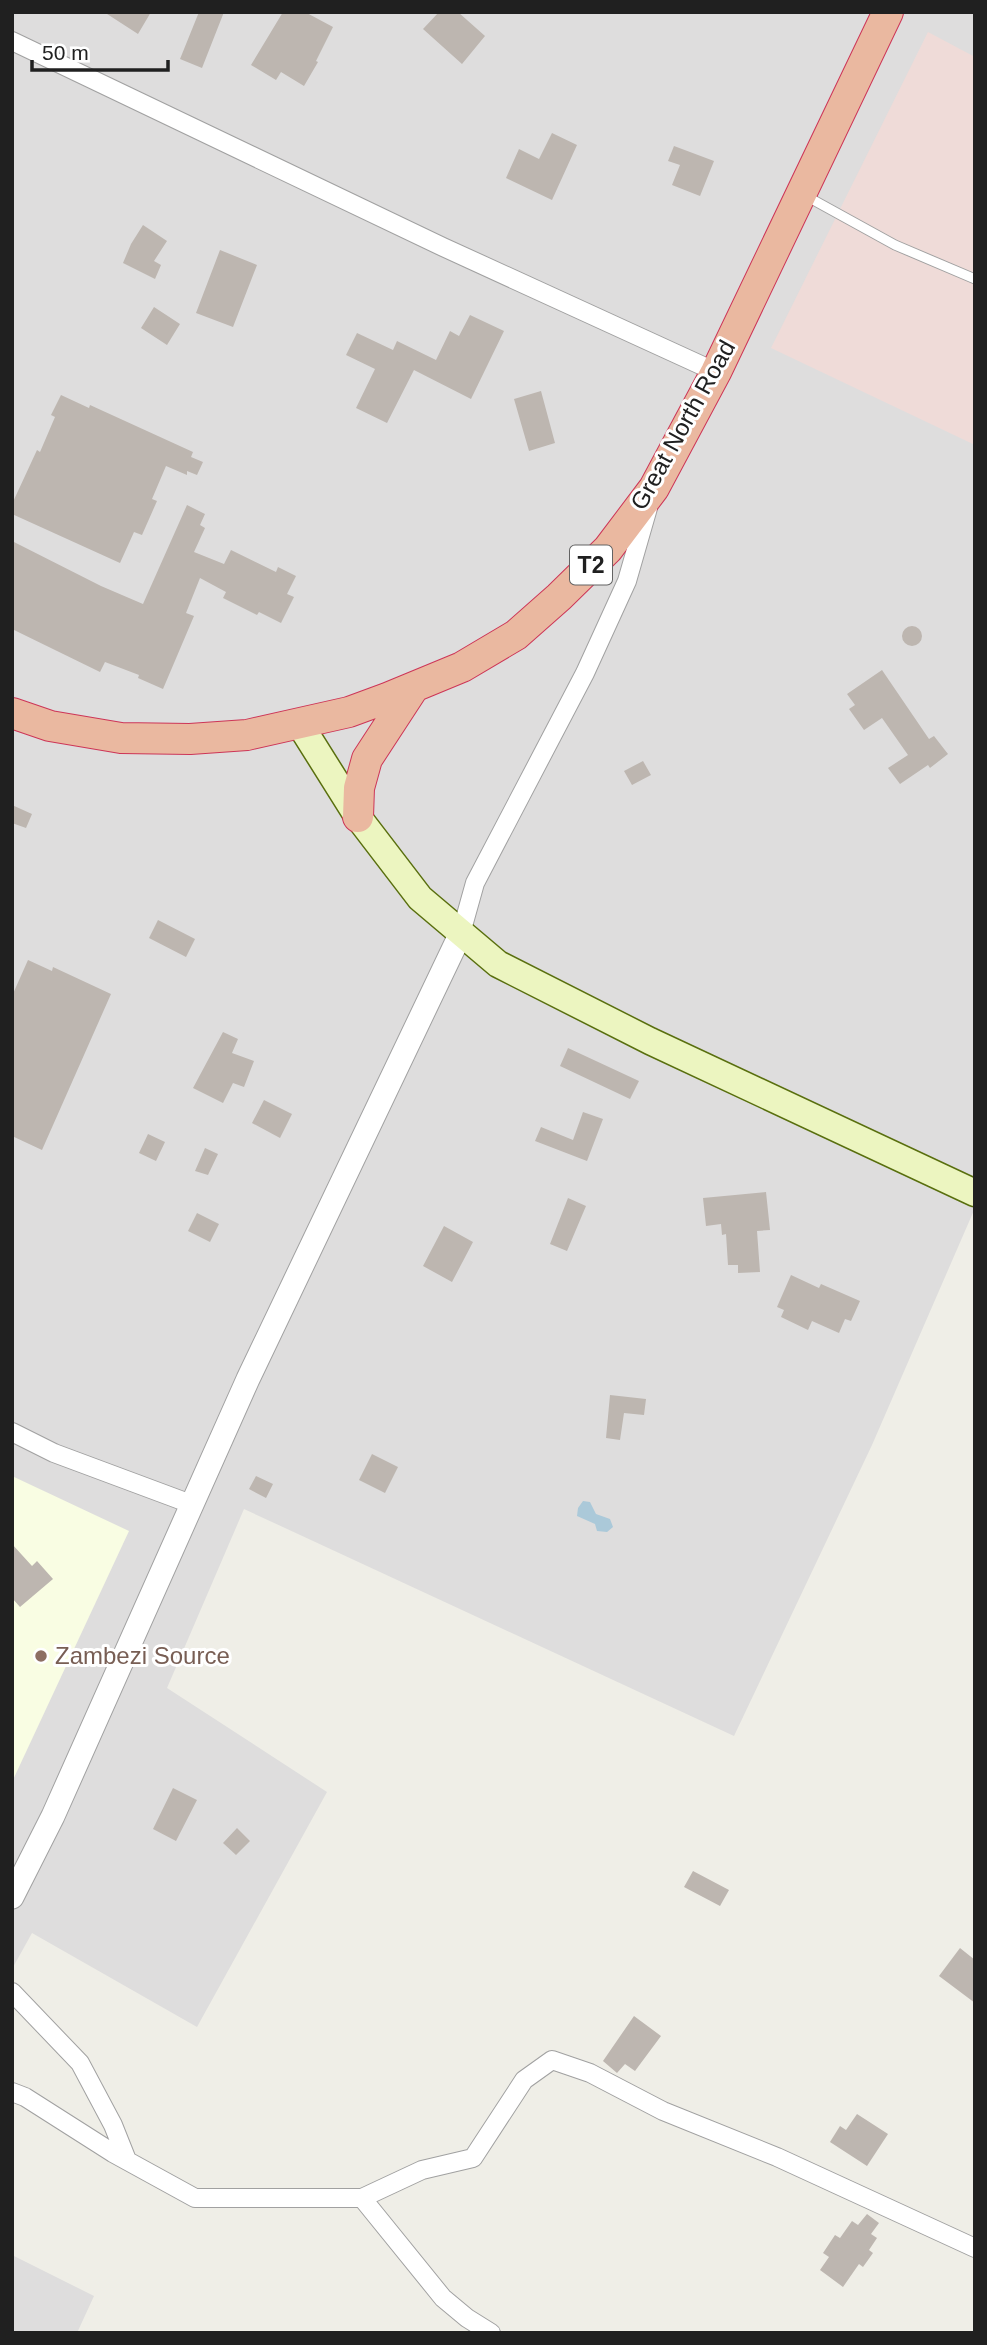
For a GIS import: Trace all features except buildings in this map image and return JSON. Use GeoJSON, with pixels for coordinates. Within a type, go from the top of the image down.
{"type":"FeatureCollection","features":[{"type":"Feature","properties":{"kind":"highway","name":"Great North Road"},"geometry":{"type":"LineString","coordinates":[[12,713],[50,726],[121,738],[190,739],[247,735],[349,712],[462,667],[516,635],[608,549],[654,488],[716,372],[888,12]]}},
{"type":"Feature","properties":{"kind":"highway"},"geometry":{"type":"LineString","coordinates":[[358,817],[359,788],[367,760],[414,687]]}},
{"type":"Feature","properties":{"kind":"main road"},"geometry":{"type":"LineString","coordinates":[[299,723],[358,817],[420,898],[498,964],[650,1041],[975,1193]]}},
{"type":"Feature","properties":{"kind":"street"},"geometry":{"type":"LineString","coordinates":[[12,41],[443,247],[716,372]]}},
{"type":"Feature","properties":{"kind":"street"},"geometry":{"type":"LineString","coordinates":[[12,1897],[53,1816],[191,1504],[341,1181],[461,933],[475,883],[585,673],[627,581],[654,488]]}},
{"type":"Feature","properties":{"kind":"street"},"geometry":{"type":"LineString","coordinates":[[12,1432],[54,1454],[191,1504]]}},
{"type":"Feature","properties":{"kind":"street"},"geometry":{"type":"LineString","coordinates":[[12,1992],[80,2063],[113,2125],[127,2160]]}},
{"type":"Feature","properties":{"kind":"street"},"geometry":{"type":"LineString","coordinates":[[12,2092],[25,2097],[195,2198],[362,2198],[422,2170],[473,2158],[524,2080],[552,2060],[590,2073],[663,2111],[778,2157],[975,2248]]}},
{"type":"Feature","properties":{"kind":"street"},"geometry":{"type":"LineString","coordinates":[[362,2198],[443,2298],[491,2333]]}},
{"type":"Feature","properties":{"kind":"lane"},"geometry":{"type":"LineString","coordinates":[[801,194],[895,245],[975,279]]}},
{"type":"Feature","properties":{"kind":"shaded area"},"geometry":{"type":"Polygon","coordinates":[[[12,12],[975,12],[975,1208],[872,1445],[734,1736],[244,1509],[167,1688],[327,1792],[197,2027],[32,1933],[12,1969],[12,12]]]}},
{"type":"Feature","properties":{"kind":"shaded area"},"geometry":{"type":"Polygon","coordinates":[[[928,32],[975,57],[975,445],[771,348],[928,32]]]}},
{"type":"Feature","properties":{"kind":"shaded area","name":"Zambezi Source"},"geometry":{"type":"Polygon","coordinates":[[[12,1476],[129,1531],[12,1782],[12,1476]]]}},
{"type":"Feature","properties":{"kind":"shaded area"},"geometry":{"type":"Polygon","coordinates":[[[12,2255],[94,2296],[77,2333],[12,2333],[12,2255]]]}},
{"type":"Feature","properties":{"kind":"water"},"geometry":{"type":"Polygon","coordinates":[[[583,1501],[590,1502],[596,1514],[610,1519],[613,1527],[607,1532],[597,1531],[595,1524],[577,1516],[583,1501]]]}},
{"type":"Feature","properties":{"kind":"place","name":"Zambezi Source"},"geometry":{"type":"Point","coordinates":[41,1656]}}]}
